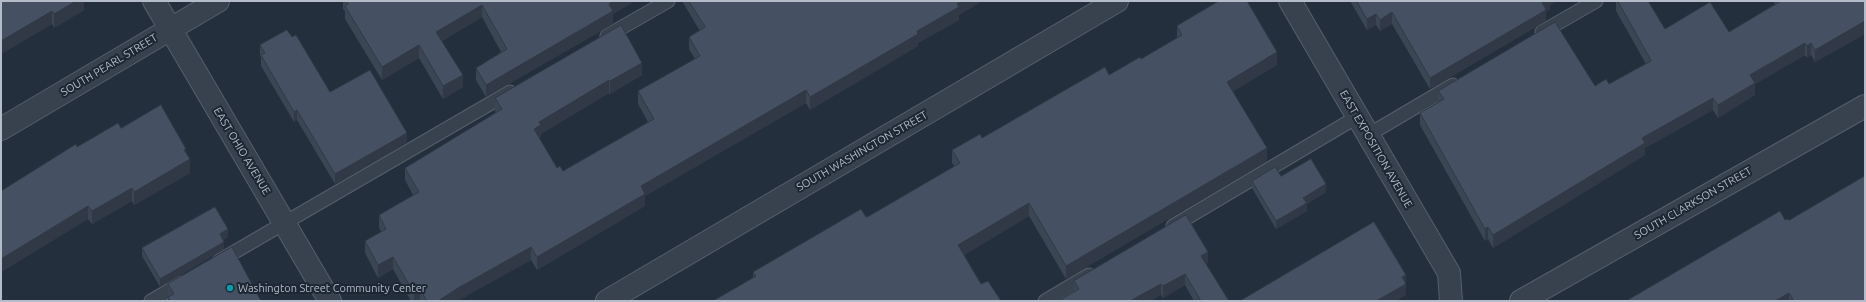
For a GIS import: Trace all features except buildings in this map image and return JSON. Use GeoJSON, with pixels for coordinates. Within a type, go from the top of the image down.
{"type":"FeatureCollection","features":[{"type":"Feature","properties":{"kind":"street","name":"EAST OHIO AVENUE"},"geometry":{"type":"LineString","coordinates":[[154,1],[330,301]]}},
{"type":"Feature","properties":{"kind":"street","name":"SOUTH PEARL STREET"},"geometry":{"type":"LineString","coordinates":[[1,129],[218,1]]}},
{"type":"Feature","properties":{"kind":"street","name":"SOUTH WASHINGTON STREET"},"geometry":{"type":"LineString","coordinates":[[607,301],[1118,1]]}},
{"type":"Feature","properties":{"kind":"street","name":"EAST EXPOSITION AVENUE"},"geometry":{"type":"LineString","coordinates":[[1290,1],[1449,273],[1451,301]]}},
{"type":"Feature","properties":{"kind":"street","name":"SOUTH CLARKSON STREET"},"geometry":{"type":"LineString","coordinates":[[1521,301],[1865,106]]}},
{"type":"Feature","properties":{"kind":"lane"},"geometry":{"type":"LineString","coordinates":[[599,40],[668,1]]}},
{"type":"Feature","properties":{"kind":"lane"},"geometry":{"type":"LineString","coordinates":[[1529,40],[1596,1]]}},
{"type":"Feature","properties":{"kind":"lane"},"geometry":{"type":"LineString","coordinates":[[1160,233],[1362,126],[1462,80]]}},
{"type":"Feature","properties":{"kind":"lane"},"geometry":{"type":"LineString","coordinates":[[211,266],[524,84]]}},
{"type":"Feature","properties":{"kind":"lane"},"geometry":{"type":"LineString","coordinates":[[1045,301],[1099,269]]}},
{"type":"Feature","properties":{"kind":"lane"},"geometry":{"type":"LineString","coordinates":[[151,301],[191,278]]}},
{"type":"Feature","properties":{"kind":"place","name":"Washington Street Community Center"},"geometry":{"type":"Point","coordinates":[230,288]}}]}
